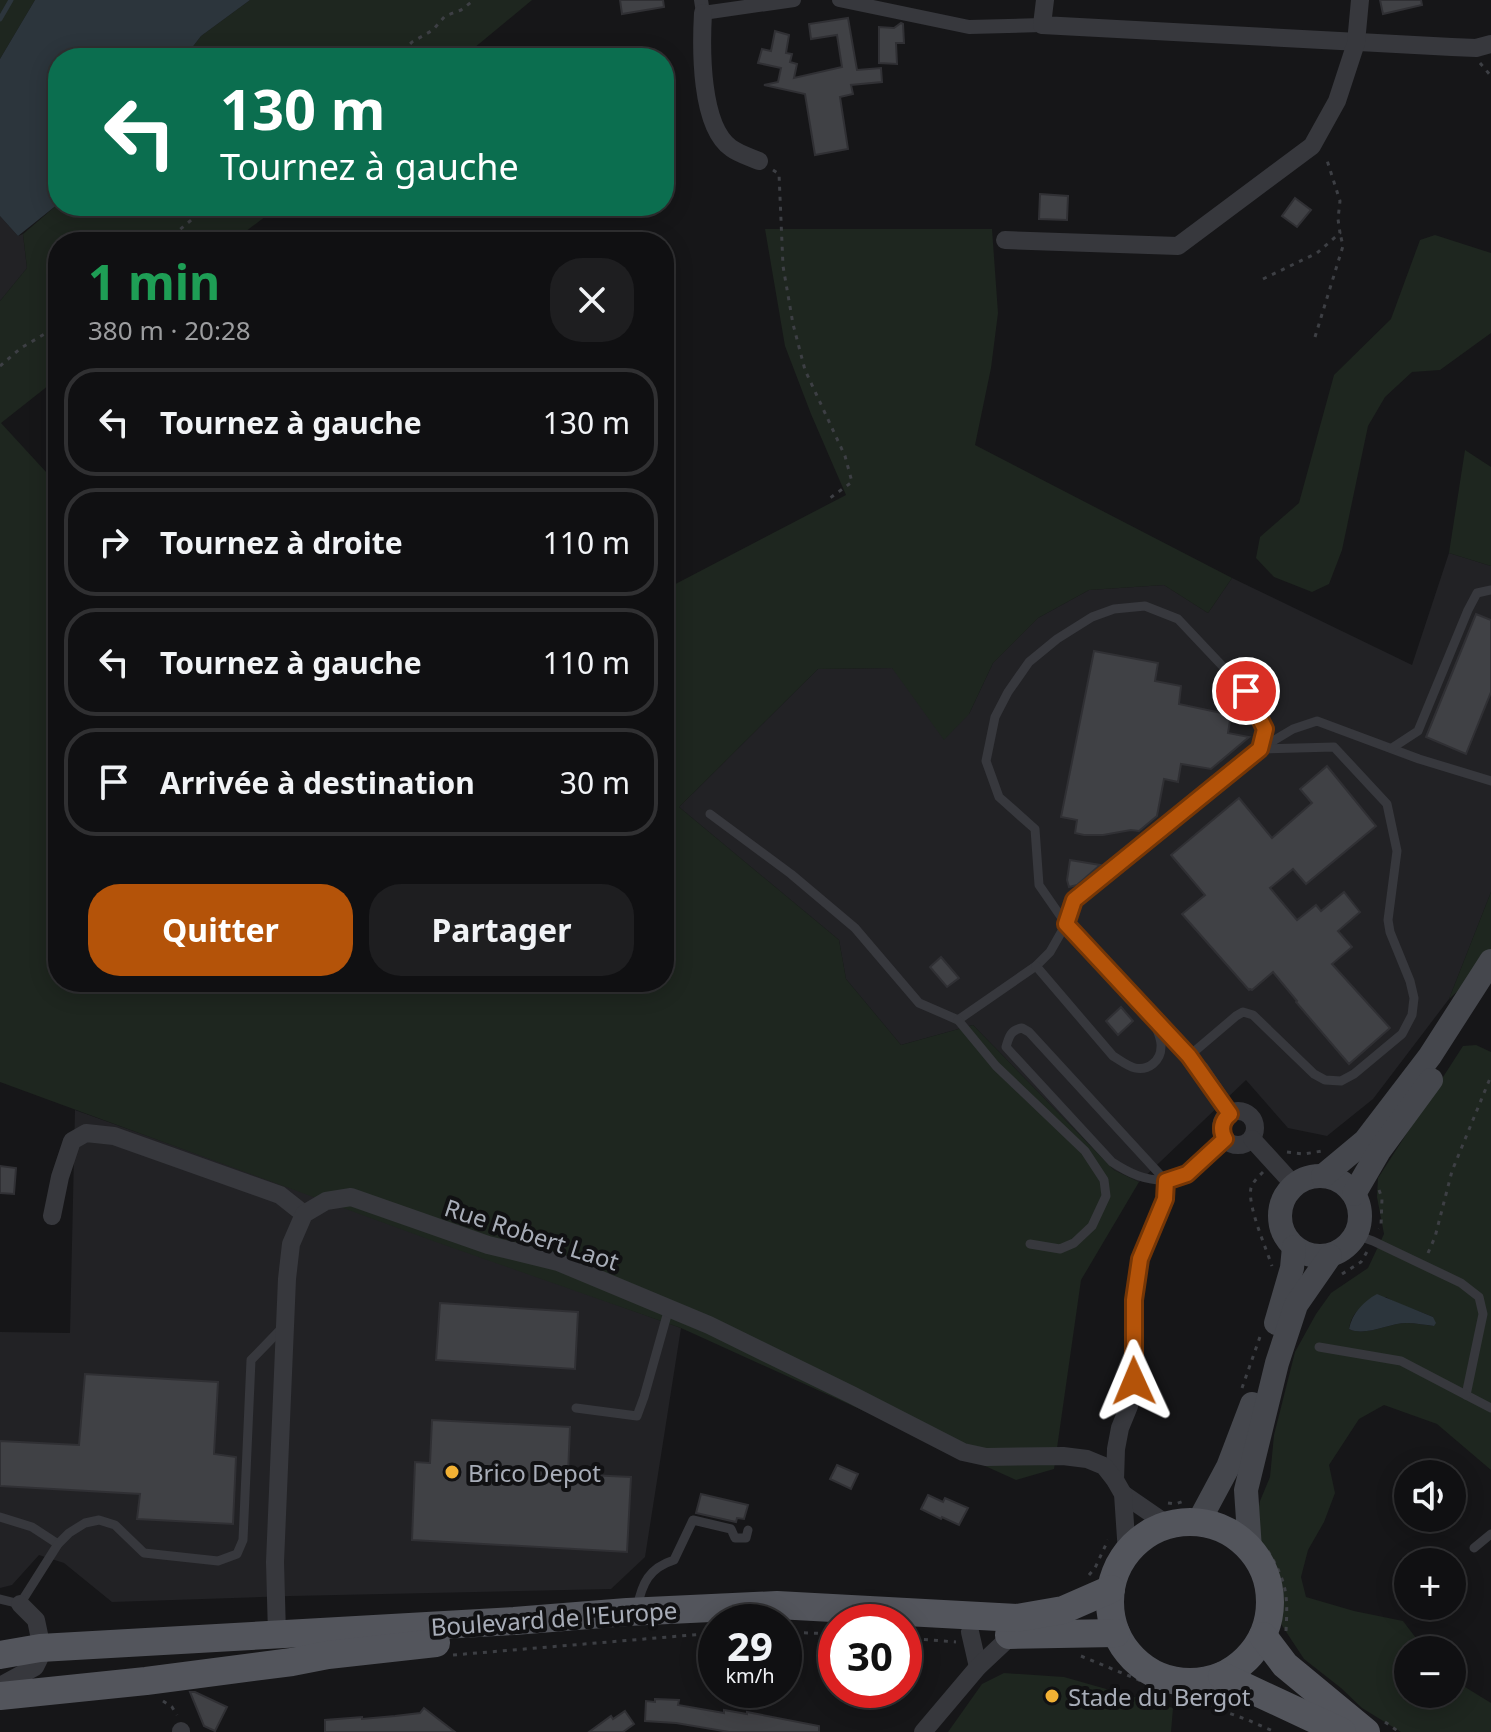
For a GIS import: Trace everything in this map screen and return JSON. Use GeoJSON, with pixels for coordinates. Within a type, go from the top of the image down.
{"type":"FeatureCollection","features":[{"type":"Feature","properties":{"kind":"main road"},"geometry":{"type":"LineString","coordinates":[[1323,1176],[1365,1141],[1430,1056],[1491,961]]}},
{"type":"Feature","properties":{"kind":"main road"},"geometry":{"type":"LineString","coordinates":[[1354,1194],[1379,1151],[1446,1061],[1491,992]]}},
{"type":"Feature","properties":{"kind":"main road"},"geometry":{"type":"LineString","coordinates":[[1330,1256],[1311,1256],[1294,1247],[1282,1231],[1282,1201],[1294,1185],[1313,1176],[1341,1181],[1354,1194],[1360,1210],[1359,1227],[1345,1248],[1330,1256],[1296,1305],[1277,1363],[1246,1490],[1270,1590],[1274,1636],[1285,1665],[1371,1723]]}},
{"type":"Feature","properties":{"kind":"main road"},"geometry":{"type":"LineString","coordinates":[[1274,1636],[1239,1666],[1222,1676],[1198,1682],[1172,1681],[1149,1671],[1130,1655],[1116,1633],[1110,1612],[1111,1589],[1117,1570],[1117,1547],[1141,1539],[1196,1509],[1228,1467],[1249,1415],[1292,1268],[1294,1247]]}},
{"type":"Feature","properties":{"kind":"main road"},"geometry":{"type":"LineString","coordinates":[[1196,1509],[1217,1527],[1258,1548]]}},
{"type":"Feature","properties":{"kind":"main road","name":"Boulevard de l'Europe"},"geometry":{"type":"LineString","coordinates":[[0,1655],[40,1648],[777,1605],[1017,1618],[1063,1610],[1111,1589]]}},
{"type":"Feature","properties":{"kind":"main road","name":"Boulevard de l'Europe"},"geometry":{"type":"LineString","coordinates":[[0,1696],[173,1678],[343,1653],[585,1629],[691,1621],[818,1621]]}},
{"type":"Feature","properties":{"kind":"main road"},"geometry":{"type":"LineString","coordinates":[[922,1628],[1012,1635],[1116,1633]]}},
{"type":"Feature","properties":{"kind":"main road"},"geometry":{"type":"LineString","coordinates":[[1222,1676],[1342,1732]]}},
{"type":"Feature","properties":{"kind":"street"},"geometry":{"type":"LineString","coordinates":[[759,161],[730,148],[714,127],[705,93],[702,6],[794,0]]}},
{"type":"Feature","properties":{"kind":"street"},"geometry":{"type":"LineString","coordinates":[[839,0],[969,27],[1042,25],[1476,48],[1491,44]]}},
{"type":"Feature","properties":{"kind":"street"},"geometry":{"type":"LineString","coordinates":[[1042,25],[1045,0]]}},
{"type":"Feature","properties":{"kind":"street"},"geometry":{"type":"LineString","coordinates":[[1005,240],[1178,246],[1312,146],[1337,101],[1356,43],[1360,0]]}},
{"type":"Feature","properties":{"kind":"street"},"geometry":{"type":"LineString","coordinates":[[1194,1062],[1230,1114]]}},
{"type":"Feature","properties":{"kind":"street"},"geometry":{"type":"LineString","coordinates":[[1240,1112],[1250,1116],[1255,1127],[1252,1139],[1236,1145],[1225,1139],[1222,1123],[1230,1114],[1240,1112]]}},
{"type":"Feature","properties":{"kind":"street"},"geometry":{"type":"LineString","coordinates":[[52,1216],[72,1141],[86,1133],[114,1136],[280,1195],[304,1214],[291,1244],[287,1279],[275,1562],[277,1634]]}},
{"type":"Feature","properties":{"kind":"street"},"geometry":{"type":"LineString","coordinates":[[1117,1547],[1125,1497],[1116,1449],[1134,1381],[1134,1300],[1140,1259],[1165,1199],[1166,1181],[1187,1174],[1225,1139]]}},
{"type":"Feature","properties":{"kind":"street"},"geometry":{"type":"LineString","coordinates":[[1252,1139],[1294,1185]]}},
{"type":"Feature","properties":{"kind":"street","name":"Rue Robert Laot"},"geometry":{"type":"LineString","coordinates":[[304,1214],[326,1201],[351,1197],[488,1245],[558,1262],[709,1325],[963,1452],[986,1457],[1063,1456],[1087,1459],[1104,1466],[1125,1497],[1168,1525]]}},
{"type":"Feature","properties":{"kind":"street"},"geometry":{"type":"LineString","coordinates":[[0,1686],[35,1667],[39,1659],[36,1620],[20,1604]]}},
{"type":"Feature","properties":{"kind":"street"},"geometry":{"type":"LineString","coordinates":[[970,1632],[978,1667]]}},
{"type":"Feature","properties":{"kind":"street"},"geometry":{"type":"LineString","coordinates":[[923,1732],[978,1667],[1012,1635]]}},
{"type":"Feature","properties":{"kind":"lane"},"geometry":{"type":"LineString","coordinates":[[1392,748],[1418,731],[1468,610],[1477,593],[1491,590]]}},
{"type":"Feature","properties":{"kind":"lane"},"geometry":{"type":"LineString","coordinates":[[1145,606],[1178,619],[1246,691],[1265,729],[1260,749],[1334,747],[1387,804],[1397,851],[1388,920],[1410,981],[1414,998],[1412,1015],[1402,1034],[1341,1081],[1325,1080],[1314,1074],[1253,1015],[1243,1012],[1194,1062],[1066,924],[1039,885],[1035,829],[999,797],[986,761],[995,717],[1029,662],[1057,639],[1092,617],[1114,609],[1145,606]]}},
{"type":"Feature","properties":{"kind":"lane"},"geometry":{"type":"LineString","coordinates":[[958,1020],[1036,966],[1050,952],[1066,924],[1074,900],[1260,749],[1293,729],[1317,721],[1419,759],[1491,781]]}},
{"type":"Feature","properties":{"kind":"lane"},"geometry":{"type":"LineString","coordinates":[[710,814],[791,874],[855,928],[919,1003],[958,1020],[996,1066],[1085,1151],[1104,1180],[1106,1196],[1092,1226],[1074,1243],[1060,1249],[1030,1244]]}},
{"type":"Feature","properties":{"kind":"lane"},"geometry":{"type":"LineString","coordinates":[[1036,966],[1113,1056],[1139,1070],[1149,1067],[1158,1058],[1161,1048],[1159,1032],[1151,1016]]}},
{"type":"Feature","properties":{"kind":"lane"},"geometry":{"type":"LineString","coordinates":[[1022,1028],[1029,1032],[1166,1181],[1145,1179],[1128,1173],[1112,1162],[1006,1047],[1009,1035],[1015,1029],[1022,1028]]}},
{"type":"Feature","properties":{"kind":"lane"},"geometry":{"type":"LineString","coordinates":[[1356,1235],[1461,1283],[1479,1297],[1483,1314],[1466,1395]]}},
{"type":"Feature","properties":{"kind":"lane"},"geometry":{"type":"LineString","coordinates":[[576,1408],[637,1416],[669,1308]]}},
{"type":"Feature","properties":{"kind":"lane"},"geometry":{"type":"LineString","coordinates":[[0,1599],[20,1604],[58,1544],[85,1523],[99,1520],[115,1525],[144,1553],[218,1561],[237,1554],[243,1540],[251,1360],[286,1323]]}},
{"type":"Feature","properties":{"kind":"lane"},"geometry":{"type":"LineString","coordinates":[[1319,1347],[1401,1361],[1491,1408]]}},
{"type":"Feature","properties":{"kind":"lane"},"geometry":{"type":"LineString","coordinates":[[0,1517],[32,1527],[58,1544]]}},
{"type":"Feature","properties":{"kind":"lane"},"geometry":{"type":"LineString","coordinates":[[636,1611],[649,1573],[661,1564],[674,1560],[693,1520],[731,1529],[735,1538],[746,1538],[748,1530]]}},
{"type":"Feature","properties":{"kind":"lane"},"geometry":{"type":"LineString","coordinates":[[1474,1548],[1491,1534]]}},
{"type":"Feature","properties":{"kind":"path"},"geometry":{"type":"LineString","coordinates":[[406,48],[433,30],[445,16],[461,10],[474,0]]}},
{"type":"Feature","properties":{"kind":"path"},"geometry":{"type":"LineString","coordinates":[[1315,337],[1343,246],[1338,219],[1340,201],[1319,134]]}},
{"type":"Feature","properties":{"kind":"path"},"geometry":{"type":"LineString","coordinates":[[759,161],[779,174],[783,266],[793,324],[805,370],[845,456],[852,482],[826,501]]}},
{"type":"Feature","properties":{"kind":"path"},"geometry":{"type":"LineString","coordinates":[[177,232],[196,216]]}},
{"type":"Feature","properties":{"kind":"path"},"geometry":{"type":"LineString","coordinates":[[1263,279],[1317,253],[1340,233]]}},
{"type":"Feature","properties":{"kind":"path"},"geometry":{"type":"LineString","coordinates":[[0,366],[21,348],[48,332]]}},
{"type":"Feature","properties":{"kind":"path"},"geometry":{"type":"LineString","coordinates":[[1422,1265],[1435,1237],[1452,1171],[1491,1076]]}},
{"type":"Feature","properties":{"kind":"path"},"geometry":{"type":"LineString","coordinates":[[1271,1264],[1274,1274]]}},
{"type":"Feature","properties":{"kind":"path"},"geometry":{"type":"LineString","coordinates":[[1240,1393],[1264,1324]]}},
{"type":"Feature","properties":{"kind":"path"},"geometry":{"type":"LineString","coordinates":[[1117,1547],[1113,1535],[1125,1497],[1148,1497],[1161,1503],[1175,1504],[1187,1500],[1196,1509]]}},
{"type":"Feature","properties":{"kind":"path"},"geometry":{"type":"LineString","coordinates":[[1258,1548],[1279,1569],[1286,1588],[1274,1636]]}},
{"type":"Feature","properties":{"kind":"path"},"geometry":{"type":"LineString","coordinates":[[1079,1655],[1275,1732]]}},
{"type":"Feature","properties":{"kind":"path"},"geometry":{"type":"LineString","coordinates":[[161,1700],[172,1707],[181,1731]]}},
{"type":"Feature","properties":{"kind":"path"},"geometry":{"type":"LineString","coordinates":[[1371,1723],[1399,1732]]}},
{"type":"Feature","properties":{"kind":"shaded area"},"geometry":{"type":"Polygon","coordinates":[[[0,0],[35,0],[0,59],[0,0]]]}},
{"type":"Feature","properties":{"kind":"shaded area"},"geometry":{"type":"Polygon","coordinates":[[[35,0],[250,0],[201,36],[192,48],[48,48],[48,212],[18,236],[0,216],[0,59],[35,0]]]}},
{"type":"Feature","properties":{"kind":"shaded area"},"geometry":{"type":"Polygon","coordinates":[[[250,0],[532,0],[474,48],[192,48],[201,36],[250,0]]]}},
{"type":"Feature","properties":{"kind":"shaded area"},"geometry":{"type":"Polygon","coordinates":[[[48,213],[48,216],[266,216],[245,232],[48,232],[48,386],[1,423],[48,474],[48,992],[674,992],[674,585],[846,495],[785,346],[765,229],[992,229],[998,313],[991,368],[975,445],[1232,578],[1208,613],[1164,585],[1089,590],[1038,618],[993,663],[969,714],[944,740],[892,668],[818,669],[679,807],[839,940],[846,979],[901,1045],[973,1025],[1114,1170],[1139,1182],[1081,1280],[1054,1469],[1016,1480],[681,1328],[0,1082],[0,301],[27,268],[23,234],[48,213]]]}},
{"type":"Feature","properties":{"kind":"shaded area"},"geometry":{"type":"Polygon","coordinates":[[[0,216],[18,236],[23,234],[27,268],[0,301],[0,216]]]}},
{"type":"Feature","properties":{"kind":"shaded area"},"geometry":{"type":"Polygon","coordinates":[[[1435,235],[1491,253],[1491,333],[1440,370],[1412,372],[1385,397],[1368,426],[1342,550],[1329,584],[1312,592],[1274,577],[1256,558],[1260,537],[1299,503],[1334,375],[1391,319],[1420,240],[1435,235]]]}},
{"type":"Feature","properties":{"kind":"shaded area"},"geometry":{"type":"Polygon","coordinates":[[[1465,450],[1491,467],[1491,566],[1449,553],[1465,450]]]}},
{"type":"Feature","properties":{"kind":"shaded area"},"geometry":{"type":"Polygon","coordinates":[[[1449,553],[1491,566],[1491,892],[1449,999],[1373,1099],[1327,1136],[1288,1128],[1246,1080],[1139,1182],[1114,1170],[973,1025],[901,1045],[846,979],[839,940],[679,807],[818,669],[892,668],[969,714],[993,663],[1038,618],[1089,590],[1164,585],[1208,613],[1232,578],[1412,665],[1449,553]]]}},
{"type":"Feature","properties":{"kind":"shaded area"},"geometry":{"type":"Polygon","coordinates":[[[1491,892],[1491,961],[1449,999],[1491,892]]]}},
{"type":"Feature","properties":{"kind":"shaded area"},"geometry":{"type":"Polygon","coordinates":[[[1476,1045],[1491,1052],[1491,1470],[1437,1424],[1384,1405],[1359,1419],[1329,1465],[1335,1493],[1324,1522],[1308,1550],[1301,1577],[1306,1597],[1403,1621],[1414,1636],[1394,1636],[1394,1708],[1466,1708],[1466,1688],[1491,1703],[1491,1732],[1401,1732],[1362,1708],[1304,1659],[1281,1624],[1283,1592],[1254,1529],[1260,1501],[1270,1477],[1274,1435],[1295,1352],[1331,1293],[1368,1268],[1384,1234],[1377,1197],[1378,1178],[1463,1046],[1476,1045]],[[1386,1297],[1357,1311],[1349,1329],[1370,1331],[1407,1323],[1433,1326],[1433,1317],[1386,1297]]]}},
{"type":"Feature","properties":{"kind":"shaded area"},"geometry":{"type":"Polygon","coordinates":[[[75,1110],[681,1328],[645,1557],[611,1589],[112,1602],[64,1563],[39,1555],[12,1585],[0,1588],[0,1332],[70,1333],[75,1110]]]}},
{"type":"Feature","properties":{"kind":"shaded area"},"geometry":{"type":"Polygon","coordinates":[[[1377,1294],[1433,1317],[1436,1323],[1434,1326],[1400,1324],[1370,1331],[1349,1329],[1359,1308],[1377,1294]]]}},
{"type":"Feature","properties":{"kind":"shaded area","name":"Stade du Bergot"},"geometry":{"type":"Polygon","coordinates":[[[1004,1673],[1064,1677],[1173,1708],[1171,1732],[948,1732],[982,1684],[1004,1673]]]}},
{"type":"Feature","properties":{"kind":"building"},"geometry":{"type":"Polygon","coordinates":[[[620,0],[663,0],[664,7],[622,14],[620,0]]]}},
{"type":"Feature","properties":{"kind":"building"},"geometry":{"type":"Polygon","coordinates":[[[1380,0],[1421,0],[1422,5],[1383,14],[1380,0]]]}},
{"type":"Feature","properties":{"kind":"building"},"geometry":{"type":"Polygon","coordinates":[[[848,18],[857,70],[881,68],[882,82],[851,85],[853,94],[840,97],[848,149],[815,155],[805,94],[764,85],[778,82],[781,68],[758,63],[762,49],[771,51],[775,31],[789,35],[786,53],[792,54],[790,62],[797,64],[794,78],[842,67],[837,35],[811,39],[809,24],[848,18]]]}},
{"type":"Feature","properties":{"kind":"building"},"geometry":{"type":"Polygon","coordinates":[[[901,23],[904,43],[896,43],[897,64],[879,63],[879,27],[894,28],[901,23]]]}},
{"type":"Feature","properties":{"kind":"building"},"geometry":{"type":"Polygon","coordinates":[[[1040,194],[1068,196],[1067,220],[1039,219],[1040,194]]]}},
{"type":"Feature","properties":{"kind":"building"},"geometry":{"type":"Polygon","coordinates":[[[1295,198],[1311,210],[1297,227],[1282,216],[1295,198]]]}},
{"type":"Feature","properties":{"kind":"building"},"geometry":{"type":"Polygon","coordinates":[[[1476,614],[1491,620],[1491,692],[1466,754],[1426,737],[1476,614]]]}},
{"type":"Feature","properties":{"kind":"building"},"geometry":{"type":"Polygon","coordinates":[[[1094,651],[1158,663],[1155,681],[1181,686],[1179,704],[1231,715],[1228,733],[1249,737],[1211,769],[1181,764],[1178,782],[1164,779],[1157,816],[1139,831],[1084,835],[1075,833],[1077,820],[1061,817],[1094,651]]]}},
{"type":"Feature","properties":{"kind":"building"},"geometry":{"type":"Polygon","coordinates":[[[1327,766],[1376,826],[1306,884],[1293,869],[1270,888],[1297,920],[1316,905],[1321,911],[1344,892],[1360,912],[1338,931],[1352,947],[1332,964],[1390,1028],[1349,1064],[1273,972],[1249,990],[1182,914],[1205,895],[1171,855],[1239,798],[1272,838],[1312,803],[1300,789],[1327,766]]]}},
{"type":"Feature","properties":{"kind":"building"},"geometry":{"type":"Polygon","coordinates":[[[1070,860],[1100,865],[1077,885],[1069,887],[1070,860]]]}},
{"type":"Feature","properties":{"kind":"building"},"geometry":{"type":"Polygon","coordinates":[[[941,957],[959,978],[947,987],[930,967],[941,957]]]}},
{"type":"Feature","properties":{"kind":"building"},"geometry":{"type":"Polygon","coordinates":[[[1121,1007],[1133,1021],[1118,1035],[1106,1021],[1121,1007]]]}},
{"type":"Feature","properties":{"kind":"building"},"geometry":{"type":"Polygon","coordinates":[[[0,1166],[16,1168],[14,1194],[0,1193],[0,1166]]]}},
{"type":"Feature","properties":{"kind":"building"},"geometry":{"type":"Polygon","coordinates":[[[440,1303],[578,1312],[575,1369],[436,1360],[440,1303]]]}},
{"type":"Feature","properties":{"kind":"building"},"geometry":{"type":"Polygon","coordinates":[[[85,1374],[218,1382],[214,1454],[236,1457],[233,1524],[137,1519],[140,1494],[0,1486],[0,1441],[79,1445],[85,1374]]]}},
{"type":"Feature","properties":{"kind":"building"},"geometry":{"type":"Polygon","coordinates":[[[432,1420],[570,1427],[568,1474],[631,1477],[627,1552],[412,1540],[415,1462],[430,1463],[432,1420]]]}},
{"type":"Feature","properties":{"kind":"building"},"geometry":{"type":"Polygon","coordinates":[[[837,1465],[858,1474],[851,1489],[830,1479],[837,1465]]]}},
{"type":"Feature","properties":{"kind":"building"},"geometry":{"type":"Polygon","coordinates":[[[701,1494],[748,1505],[744,1519],[737,1518],[736,1522],[696,1513],[701,1494]]]}},
{"type":"Feature","properties":{"kind":"building"},"geometry":{"type":"Polygon","coordinates":[[[928,1495],[943,1502],[945,1498],[968,1508],[959,1525],[921,1509],[928,1495]]]}},
{"type":"Feature","properties":{"kind":"building"},"geometry":{"type":"Polygon","coordinates":[[[190,1692],[227,1707],[215,1731],[204,1726],[190,1692]]]}},
{"type":"Feature","properties":{"kind":"building"},"geometry":{"type":"Polygon","coordinates":[[[655,1699],[679,1700],[678,1705],[724,1713],[724,1710],[747,1712],[819,1726],[819,1732],[729,1732],[645,1721],[646,1701],[655,1702],[655,1699]]]}},
{"type":"Feature","properties":{"kind":"building"},"geometry":{"type":"Polygon","coordinates":[[[424,1708],[455,1732],[325,1732],[325,1720],[420,1713],[424,1708]]]}},
{"type":"Feature","properties":{"kind":"building"},"geometry":{"type":"Polygon","coordinates":[[[625,1711],[634,1724],[623,1732],[589,1732],[611,1716],[613,1719],[625,1711]]]}},
{"type":"Feature","properties":{"kind":"waterway"},"geometry":{"type":"LineString","coordinates":[[0,19],[11,0]]}},
{"type":"Feature","properties":{"kind":"place","name":"Brico Depot"},"geometry":{"type":"Point","coordinates":[452,1472]}},
{"type":"Feature","properties":{"kind":"place","name":"Stade du Bergot"},"geometry":{"type":"Point","coordinates":[1052,1696]}},
{"type":"Feature","properties":{"kind":"route"},"geometry":{"type":"LineString","coordinates":[[1134,1381],[1134,1300],[1140,1259],[1165,1199],[1166,1181],[1187,1174],[1225,1139],[1221,1128],[1225,1117],[1230,1114],[1189,1056],[1066,924],[1074,900],[1260,749],[1265,729],[1246,691]]}}]}
